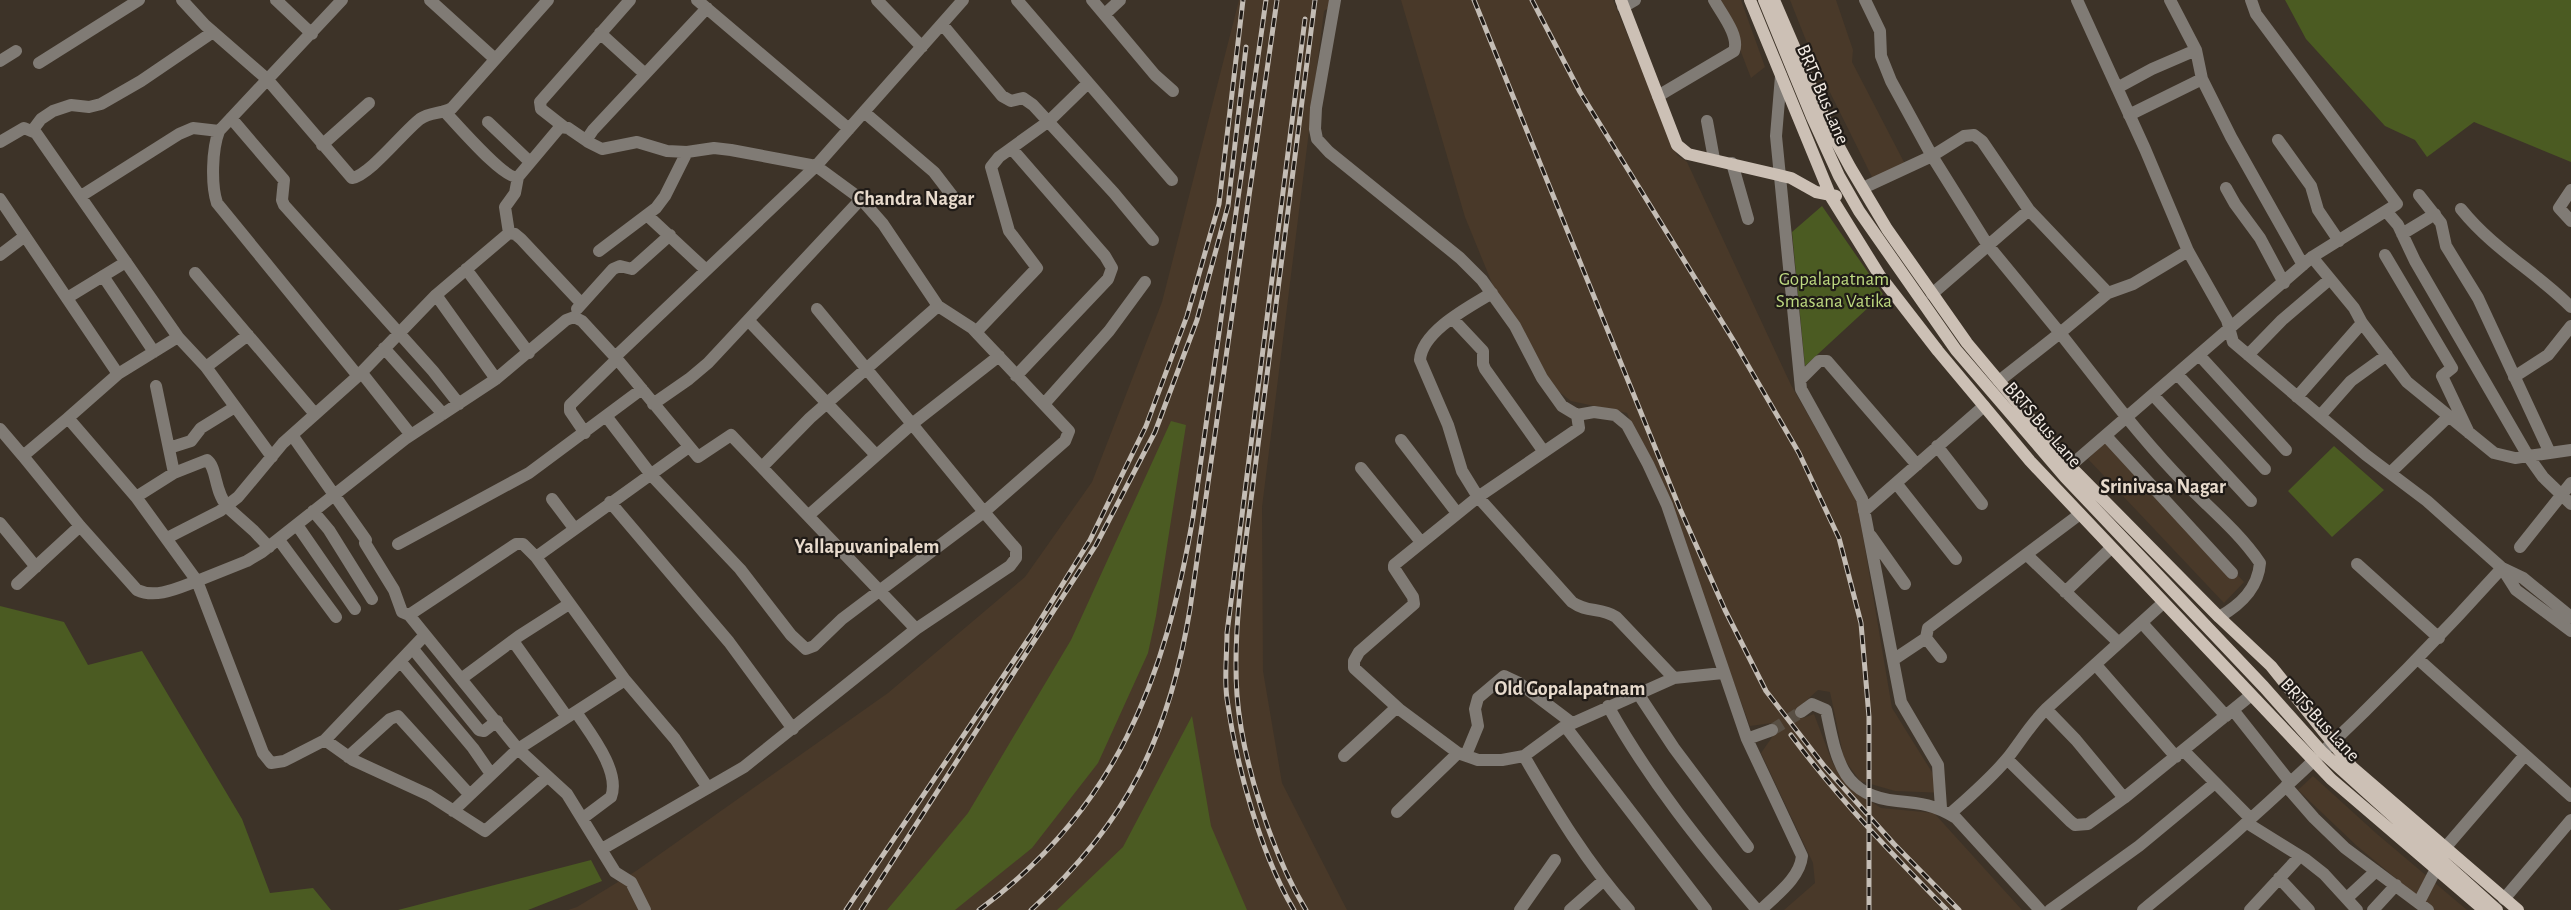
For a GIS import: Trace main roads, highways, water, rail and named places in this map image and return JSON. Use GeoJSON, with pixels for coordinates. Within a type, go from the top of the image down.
{"type":"FeatureCollection","features":[{"type":"Feature","properties":{"kind":"main road"},"geometry":{"type":"LineString","coordinates":[[1750,0],[1831,197],[1880,276],[1984,406],[2030,462],[2250,696],[2318,756],[2331,779],[2484,910]]}},
{"type":"Feature","properties":{"kind":"main road","name":"BRTS Bus Lane"},"geometry":{"type":"LineString","coordinates":[[1764,0],[1812,116],[1849,194],[1915,294],[1956,350],[2006,410],[2200,622],[2271,694],[2318,756],[2497,910]]}},
{"type":"Feature","properties":{"kind":"main road"},"geometry":{"type":"LineString","coordinates":[[1774,0],[1830,130],[1887,229],[1967,342],[2070,466],[2219,617],[2271,666],[2352,767],[2518,910]]}},
{"type":"Feature","properties":{"kind":"main road"},"geometry":{"type":"LineString","coordinates":[[1622,4],[1677,146],[1688,154],[1780,176],[1831,197],[1849,194],[1863,188]]}},
{"type":"Feature","properties":{"kind":"tunnel"},"geometry":{"type":"LineString","coordinates":[[1772,730],[1801,712]]}},
{"type":"Feature","properties":{"kind":"railway"},"geometry":{"type":"LineString","coordinates":[[846,910],[1031,635],[1090,540],[1146,426],[1187,316],[1219,204],[1243,0]]}},
{"type":"Feature","properties":{"kind":"railway"},"geometry":{"type":"LineString","coordinates":[[979,910],[1026,871],[1066,829],[1100,784],[1127,737],[1149,686],[1167,633],[1193,517],[1266,0]]}},
{"type":"Feature","properties":{"kind":"railway"},"geometry":{"type":"LineString","coordinates":[[1031,910],[1065,877],[1094,844],[1118,810],[1139,774],[1156,737],[1170,697],[1190,609],[1277,0]]}},
{"type":"Feature","properties":{"kind":"railway"},"geometry":{"type":"LineString","coordinates":[[1306,910],[1293,887],[1271,835],[1252,777],[1240,721],[1237,695],[1236,648],[1242,570],[1315,0]]}},
{"type":"Feature","properties":{"kind":"railway"},"geometry":{"type":"LineString","coordinates":[[1474,0],[1680,509],[1725,610],[1766,691],[1825,767],[1894,844],[1959,910]]}},
{"type":"Feature","properties":{"kind":"railway"},"geometry":{"type":"LineString","coordinates":[[1532,0],[1580,92],[1732,338],[1799,453],[1839,538],[1861,623],[1869,717],[1869,910]]}},
{"type":"Feature","properties":{"kind":"railway"},"geometry":{"type":"LineString","coordinates":[[1294,910],[1270,862],[1251,808],[1236,751],[1227,699],[1226,675],[1227,633],[1305,19]]}},
{"type":"Feature","properties":{"kind":"railway"},"geometry":{"type":"LineString","coordinates":[[861,910],[1096,545],[1155,432],[1197,320],[1228,206],[1246,47]]}},
{"type":"Feature","properties":{"kind":"railway"},"geometry":{"type":"LineString","coordinates":[[1791,735],[1886,847],[1947,910]]}},
{"type":"Feature","properties":{"kind":"district","name":"Chandra Nagar"},"geometry":{"type":"Point","coordinates":[914,198]}},
{"type":"Feature","properties":{"kind":"district","name":"Srinivasa Nagar"},"geometry":{"type":"Point","coordinates":[2163,486]}},
{"type":"Feature","properties":{"kind":"district","name":"Yallapuvanipalem"},"geometry":{"type":"Point","coordinates":[867,546]}},
{"type":"Feature","properties":{"kind":"district","name":"Old Gopalapatnam"},"geometry":{"type":"Point","coordinates":[1570,688]}},
{"type":"Feature","properties":{"kind":"park label","name":"Gopalapatnam Smasana Vatika"},"geometry":{"type":"Point","coordinates":[1834,289]}}]}
